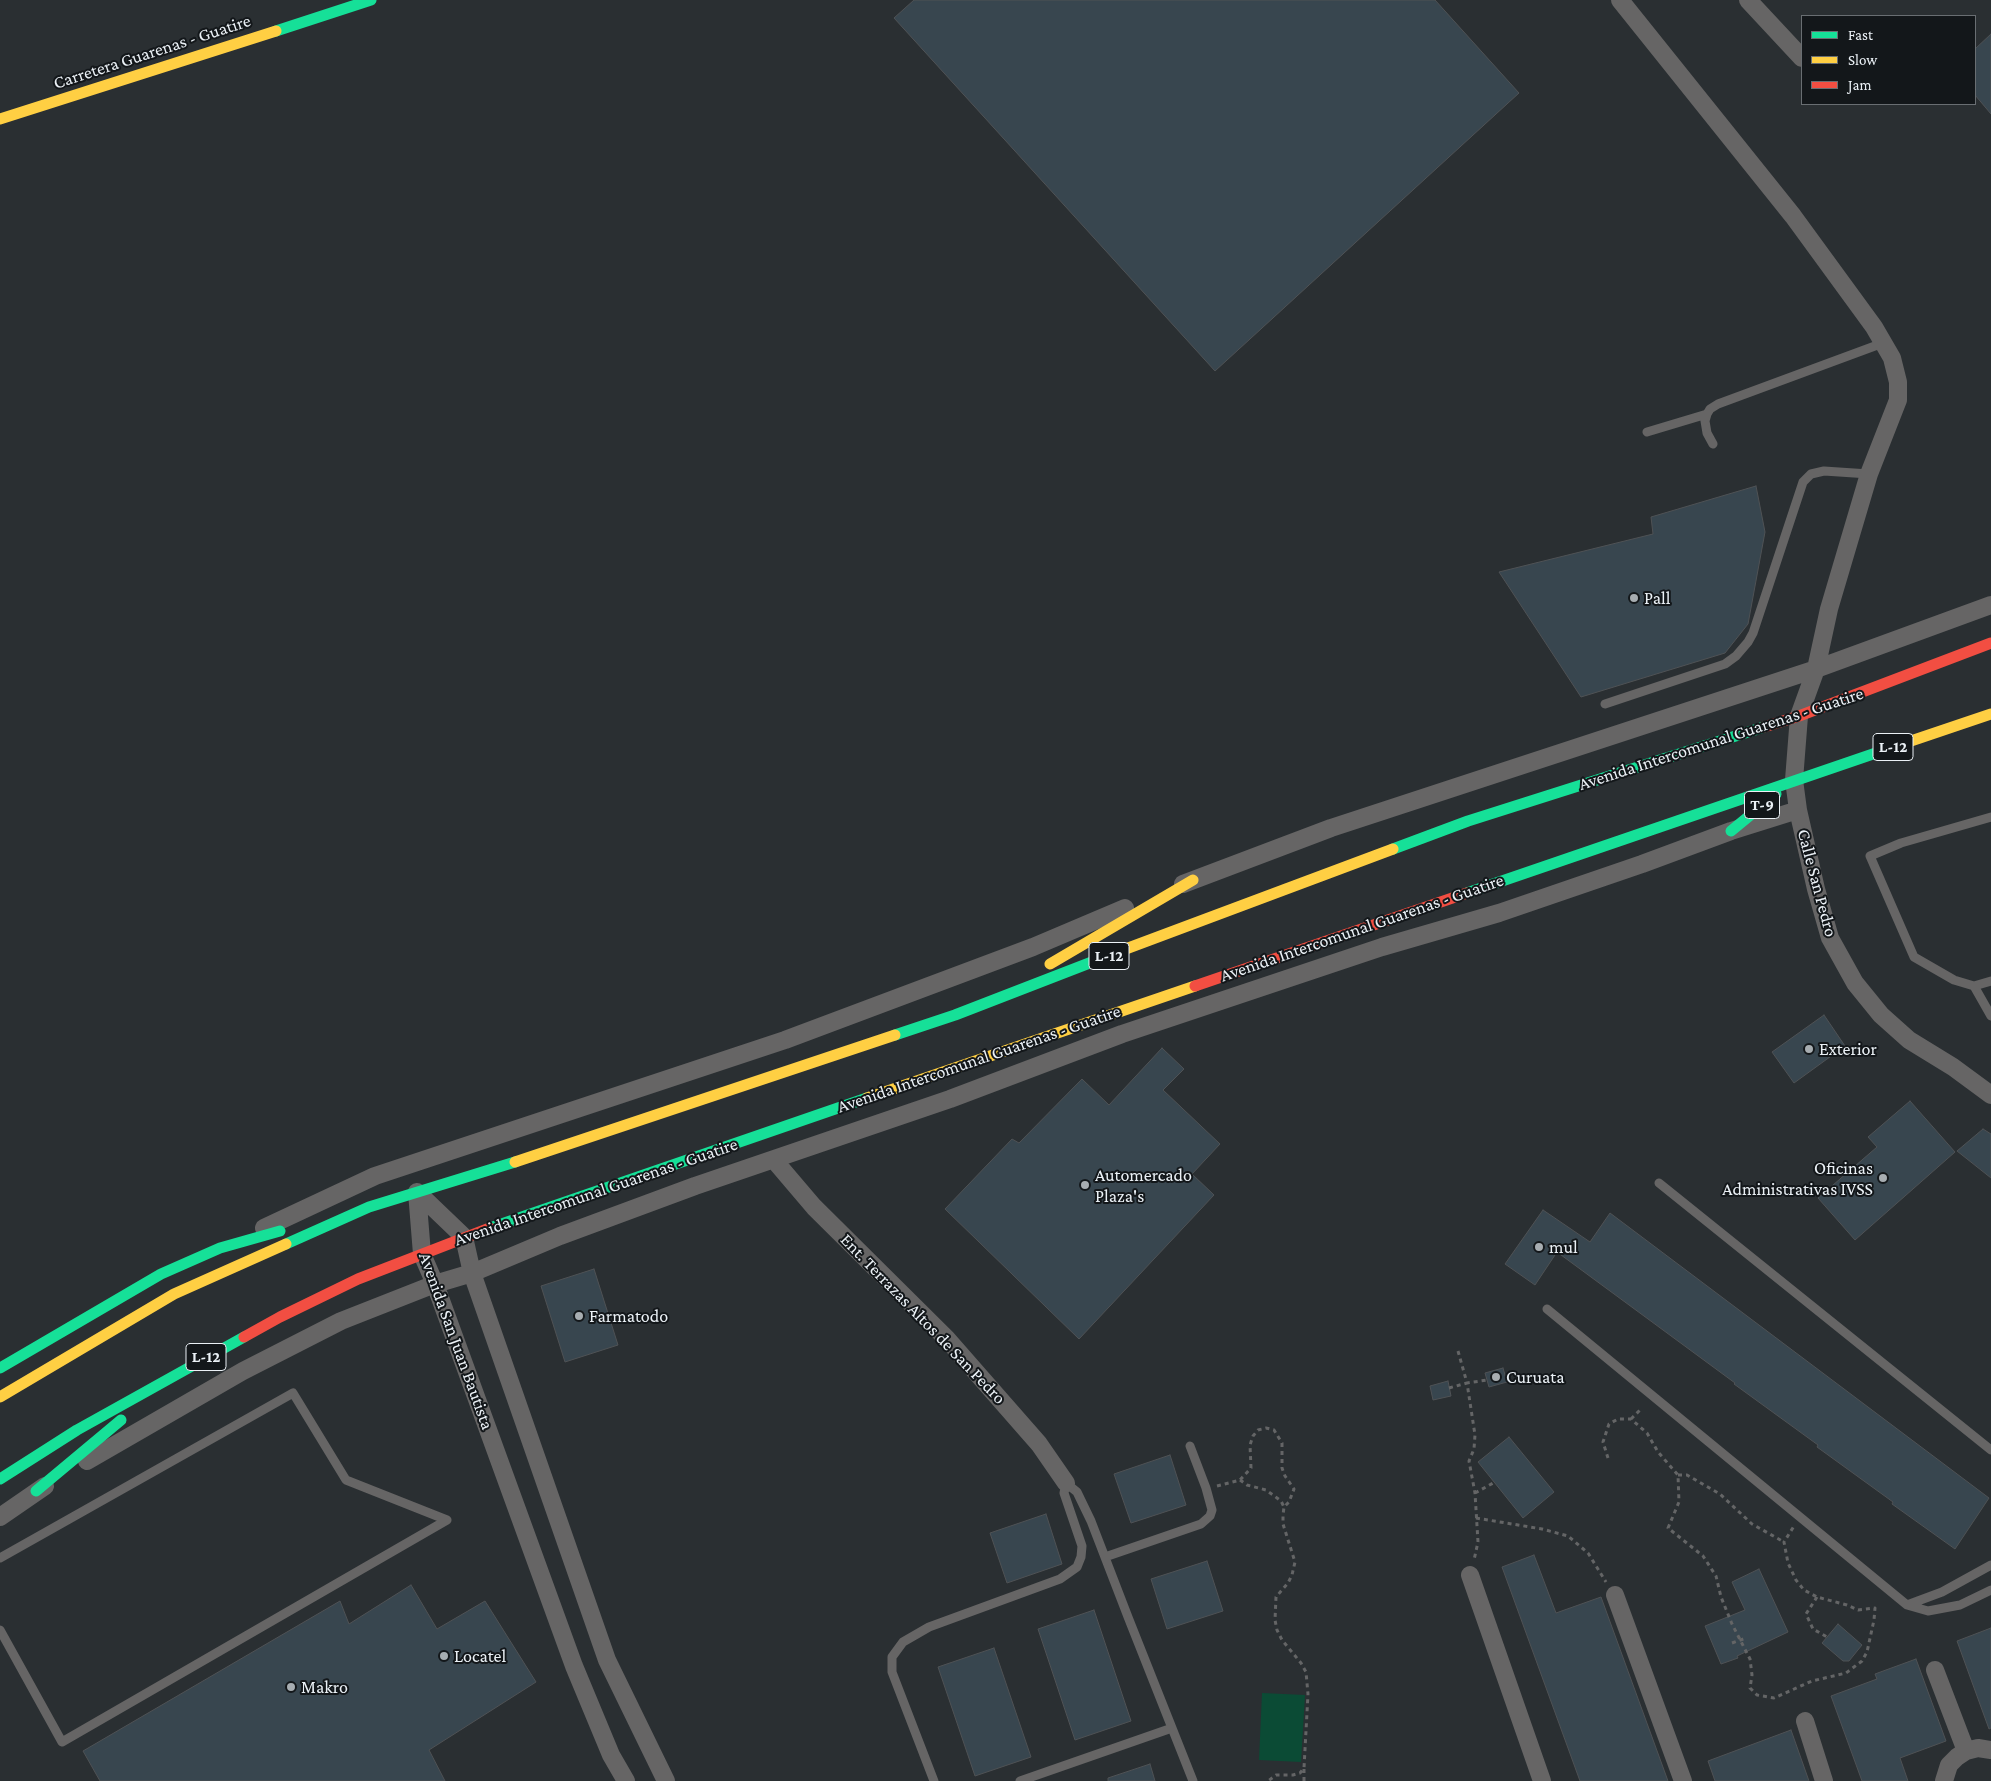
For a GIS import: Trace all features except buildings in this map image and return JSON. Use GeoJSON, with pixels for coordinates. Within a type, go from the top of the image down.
{"type":"FeatureCollection","features":[{"type":"Feature","properties":{"kind":"main road","name":"Carretera Guarenas - Guatire"},"geometry":{"type":"LineString","coordinates":[[0,119],[371,0]]}},
{"type":"Feature","properties":{"kind":"main road","name":"Avenida Intercomunal Guarenas - Guatire"},"geometry":{"type":"LineString","coordinates":[[0,1397],[174,1294],[370,1207],[511,1163],[955,1015],[1468,821],[1799,716],[1991,643]]}},
{"type":"Feature","properties":{"kind":"main road","name":"Avenida Intercomunal Guarenas - Guatire"},"geometry":{"type":"LineString","coordinates":[[0,1478],[77,1430],[280,1317],[349,1284],[464,1237],[535,1211],[1991,714]]}},
{"type":"Feature","properties":{"kind":"main road","name":"T-9"},"geometry":{"type":"LineString","coordinates":[[1731,831],[1794,780]]}},
{"type":"Feature","properties":{"kind":"main road"},"geometry":{"type":"LineString","coordinates":[[955,1015],[1063,956],[1193,880]]}},
{"type":"Feature","properties":{"kind":"main road"},"geometry":{"type":"LineString","coordinates":[[0,1368],[161,1274],[220,1248],[370,1207]]}},
{"type":"Feature","properties":{"kind":"main road"},"geometry":{"type":"LineString","coordinates":[[36,1491],[175,1374]]}},
{"type":"Feature","properties":{"kind":"street"},"geometry":{"type":"LineString","coordinates":[[1748,0],[1801,57]]}},
{"type":"Feature","properties":{"kind":"street","name":"Calle San Pedro"},"geometry":{"type":"LineString","coordinates":[[1628,3],[1792,216],[1874,327],[1892,358],[1898,382],[1898,400],[1869,474],[1828,609],[1816,669],[1799,716],[1794,780],[1798,810],[1816,889],[1830,938],[1855,983],[1881,1015],[1909,1040],[1953,1067],[1991,1095]]}},
{"type":"Feature","properties":{"kind":"street","name":"Avenida Intercomunal Guarenas - Guatire"},"geometry":{"type":"LineString","coordinates":[[220,1248],[375,1176],[785,1040],[1033,947],[1193,880],[1341,825],[1816,669],[1991,605]]}},
{"type":"Feature","properties":{"kind":"street","name":"Avenida Intercomunal Guarenas - Guatire"},"geometry":{"type":"LineString","coordinates":[[0,1517],[36,1491],[252,1366],[341,1321],[435,1284],[472,1273],[569,1233],[695,1186],[950,1099],[1122,1034],[1382,947],[1508,910],[1731,831],[1798,810]]}},
{"type":"Feature","properties":{"kind":"street","name":"Ent. Terrazas Altos de San Pedro"},"geometry":{"type":"LineString","coordinates":[[774,1160],[814,1208],[947,1339],[1039,1444],[1066,1483]]}},
{"type":"Feature","properties":{"kind":"street"},"geometry":{"type":"LineString","coordinates":[[417,1192],[464,1237]]}},
{"type":"Feature","properties":{"kind":"street","name":"Avenida San Juan Bautista"},"geometry":{"type":"LineString","coordinates":[[417,1192],[422,1254],[435,1284],[574,1666],[611,1755],[626,1781]]}},
{"type":"Feature","properties":{"kind":"street","name":"Avenida San Juan Bautista"},"geometry":{"type":"LineString","coordinates":[[464,1237],[472,1273],[607,1660],[666,1781]]}},
{"type":"Feature","properties":{"kind":"street"},"geometry":{"type":"LineString","coordinates":[[1470,1575],[1542,1781]]}},
{"type":"Feature","properties":{"kind":"street"},"geometry":{"type":"LineString","coordinates":[[1615,1595],[1683,1781]]}},
{"type":"Feature","properties":{"kind":"street"},"geometry":{"type":"LineString","coordinates":[[1935,1670],[1966,1751]]}},
{"type":"Feature","properties":{"kind":"street"},"geometry":{"type":"LineString","coordinates":[[1805,1721],[1824,1781]]}},
{"type":"Feature","properties":{"kind":"street"},"geometry":{"type":"LineString","coordinates":[[1944,1781],[1950,1765],[1966,1751],[1978,1748],[1991,1750]]}},
{"type":"Feature","properties":{"kind":"lane"},"geometry":{"type":"LineString","coordinates":[[1713,444],[1707,432],[1706,421],[1710,409],[1718,404],[1883,342]]}},
{"type":"Feature","properties":{"kind":"lane"},"geometry":{"type":"LineString","coordinates":[[1648,432],[1707,414]]}},
{"type":"Feature","properties":{"kind":"lane"},"geometry":{"type":"LineString","coordinates":[[1605,704],[1724,664],[1736,656],[1748,642],[1752,633],[1803,482],[1811,474],[1824,471],[1869,474]]}},
{"type":"Feature","properties":{"kind":"lane"},"geometry":{"type":"LineString","coordinates":[[1991,817],[1901,843],[1870,856],[1914,957],[1954,980],[1974,986],[1991,981]]}},
{"type":"Feature","properties":{"kind":"lane"},"geometry":{"type":"LineString","coordinates":[[1974,986],[1991,1016]]}},
{"type":"Feature","properties":{"kind":"lane"},"geometry":{"type":"LineString","coordinates":[[1659,1183],[1991,1450]]}},
{"type":"Feature","properties":{"kind":"lane"},"geometry":{"type":"LineString","coordinates":[[1547,1309],[1907,1605],[1928,1611],[1960,1605],[1991,1590]]}},
{"type":"Feature","properties":{"kind":"lane"},"geometry":{"type":"LineString","coordinates":[[0,1558],[293,1393],[346,1480],[447,1520],[62,1742],[0,1630]]}},
{"type":"Feature","properties":{"kind":"lane"},"geometry":{"type":"LineString","coordinates":[[1105,1557],[1205,1522],[1210,1516],[1212,1510],[1206,1488],[1190,1446]]}},
{"type":"Feature","properties":{"kind":"lane"},"geometry":{"type":"LineString","coordinates":[[1066,1483],[1080,1497],[1091,1520],[1193,1781]]}},
{"type":"Feature","properties":{"kind":"lane"},"geometry":{"type":"LineString","coordinates":[[934,1781],[892,1672],[892,1657],[903,1642],[929,1627],[1060,1579],[1077,1567],[1081,1557],[1082,1546],[1064,1493],[1066,1483]]}},
{"type":"Feature","properties":{"kind":"lane"},"geometry":{"type":"LineString","coordinates":[[1907,1605],[1942,1592],[1991,1565]]}},
{"type":"Feature","properties":{"kind":"lane"},"geometry":{"type":"LineString","coordinates":[[1020,1781],[1172,1728]]}},
{"type":"Feature","properties":{"kind":"path"},"geometry":{"type":"LineString","coordinates":[[1458,1351],[1467,1383],[1475,1435],[1474,1449],[1469,1461],[1475,1493],[1478,1542],[1470,1575]]}},
{"type":"Feature","properties":{"kind":"path"},"geometry":{"type":"LineString","coordinates":[[1449,1388],[1487,1380]]}},
{"type":"Feature","properties":{"kind":"path"},"geometry":{"type":"LineString","coordinates":[[1631,1420],[1640,1410]]}},
{"type":"Feature","properties":{"kind":"path"},"geometry":{"type":"LineString","coordinates":[[1608,1458],[1603,1442],[1609,1424],[1618,1419],[1631,1420],[1647,1433],[1658,1452],[1678,1475],[1679,1502],[1668,1528],[1703,1556],[1716,1576],[1721,1597],[1750,1659],[1752,1675],[1750,1688],[1758,1695],[1774,1698],[1812,1681],[1846,1673],[1862,1661],[1868,1652],[1875,1608],[1858,1610],[1817,1597],[1804,1590],[1796,1580],[1788,1563],[1784,1542],[1800,1518]]}},
{"type":"Feature","properties":{"kind":"path"},"geometry":{"type":"LineString","coordinates":[[1206,1488],[1240,1480],[1251,1468],[1250,1445],[1252,1436],[1258,1430],[1266,1428],[1274,1430],[1282,1443],[1282,1468],[1294,1489],[1290,1502],[1284,1507]]}},
{"type":"Feature","properties":{"kind":"path"},"geometry":{"type":"LineString","coordinates":[[1678,1475],[1687,1475],[1720,1494],[1752,1524],[1784,1542]]}},
{"type":"Feature","properties":{"kind":"path"},"geometry":{"type":"LineString","coordinates":[[1240,1480],[1247,1485],[1266,1490],[1281,1501],[1284,1507],[1283,1524],[1295,1562],[1288,1584],[1276,1597],[1276,1620],[1277,1630],[1282,1640],[1306,1672],[1308,1694],[1304,1781]]}},
{"type":"Feature","properties":{"kind":"path"},"geometry":{"type":"LineString","coordinates":[[1475,1493],[1494,1482]]}},
{"type":"Feature","properties":{"kind":"path"},"geometry":{"type":"LineString","coordinates":[[1476,1518],[1542,1529],[1568,1536],[1588,1553],[1615,1595]]}},
{"type":"Feature","properties":{"kind":"path"},"geometry":{"type":"LineString","coordinates":[[1817,1597],[1806,1614],[1813,1629],[1827,1637]]}},
{"type":"Feature","properties":{"kind":"path"},"geometry":{"type":"LineString","coordinates":[[1732,1643],[1746,1638]]}},
{"type":"Feature","properties":{"kind":"path"},"geometry":{"type":"LineString","coordinates":[[1268,1781],[1276,1775],[1300,1773],[1304,1768]]}},
{"type":"Feature","properties":{"kind":"green space"},"geometry":{"type":"Polygon","coordinates":[[[1262,1693],[1305,1695],[1301,1762],[1259,1760],[1262,1693]]]}},
{"type":"Feature","properties":{"kind":"traffic: fast"},"geometry":{"type":"LineString","coordinates":[[276,31],[371,0]]}},
{"type":"Feature","properties":{"kind":"traffic: fast"},"geometry":{"type":"LineString","coordinates":[[1393,849],[1468,821],[1764,727]]}},
{"type":"Feature","properties":{"kind":"traffic: fast"},"geometry":{"type":"LineString","coordinates":[[1467,893],[1908,742]]}},
{"type":"Feature","properties":{"kind":"traffic: fast"},"geometry":{"type":"LineString","coordinates":[[1731,831],[1776,794]]}},
{"type":"Feature","properties":{"kind":"traffic: fast"},"geometry":{"type":"LineString","coordinates":[[895,1035],[955,1015],[1123,950]]}},
{"type":"Feature","properties":{"kind":"traffic: fast"},"geometry":{"type":"LineString","coordinates":[[490,1228],[867,1098]]}},
{"type":"Feature","properties":{"kind":"traffic: fast"},"geometry":{"type":"LineString","coordinates":[[286,1244],[369,1207],[515,1162]]}},
{"type":"Feature","properties":{"kind":"traffic: fast"},"geometry":{"type":"LineString","coordinates":[[0,1368],[161,1274],[220,1248],[280,1231]]}},
{"type":"Feature","properties":{"kind":"traffic: fast"},"geometry":{"type":"LineString","coordinates":[[0,1479],[77,1430],[244,1337]]}},
{"type":"Feature","properties":{"kind":"traffic: fast"},"geometry":{"type":"LineString","coordinates":[[36,1491],[121,1420]]}},
{"type":"Feature","properties":{"kind":"traffic: slow"},"geometry":{"type":"LineString","coordinates":[[0,119],[276,31]]}},
{"type":"Feature","properties":{"kind":"traffic: slow"},"geometry":{"type":"LineString","coordinates":[[1908,742],[1991,714]]}},
{"type":"Feature","properties":{"kind":"traffic: slow"},"geometry":{"type":"LineString","coordinates":[[1123,950],[1393,849]]}},
{"type":"Feature","properties":{"kind":"traffic: slow"},"geometry":{"type":"LineString","coordinates":[[1050,964],[1193,880]]}},
{"type":"Feature","properties":{"kind":"traffic: slow"},"geometry":{"type":"LineString","coordinates":[[867,1098],[1195,986]]}},
{"type":"Feature","properties":{"kind":"traffic: slow"},"geometry":{"type":"LineString","coordinates":[[515,1162],[895,1035]]}},
{"type":"Feature","properties":{"kind":"traffic: slow"},"geometry":{"type":"LineString","coordinates":[[0,1397],[174,1294],[286,1244]]}},
{"type":"Feature","properties":{"kind":"traffic: jam"},"geometry":{"type":"LineString","coordinates":[[1764,727],[1799,716],[1991,643]]}},
{"type":"Feature","properties":{"kind":"traffic: jam"},"geometry":{"type":"LineString","coordinates":[[1195,986],[1467,893]]}},
{"type":"Feature","properties":{"kind":"traffic: jam"},"geometry":{"type":"LineString","coordinates":[[244,1337],[280,1317],[358,1279],[490,1228]]}},
{"type":"Feature","properties":{"kind":"place","name":"Pall"},"geometry":{"type":"Point","coordinates":[1634,598]}},
{"type":"Feature","properties":{"kind":"place","name":"Exterior"},"geometry":{"type":"Point","coordinates":[1809,1049]}},
{"type":"Feature","properties":{"kind":"place","name":"Oficinas Administrativas IVSS"},"geometry":{"type":"Point","coordinates":[1883,1178]}},
{"type":"Feature","properties":{"kind":"place","name":"Automercado Plaza's"},"geometry":{"type":"Point","coordinates":[1085,1185]}},
{"type":"Feature","properties":{"kind":"place","name":"mul"},"geometry":{"type":"Point","coordinates":[1539,1247]}},
{"type":"Feature","properties":{"kind":"place","name":"Farmatodo"},"geometry":{"type":"Point","coordinates":[579,1316]}},
{"type":"Feature","properties":{"kind":"place","name":"Curuata"},"geometry":{"type":"Point","coordinates":[1496,1377]}},
{"type":"Feature","properties":{"kind":"place","name":"Locatel"},"geometry":{"type":"Point","coordinates":[444,1656]}},
{"type":"Feature","properties":{"kind":"place","name":"Makro"},"geometry":{"type":"Point","coordinates":[291,1687]}}]}
